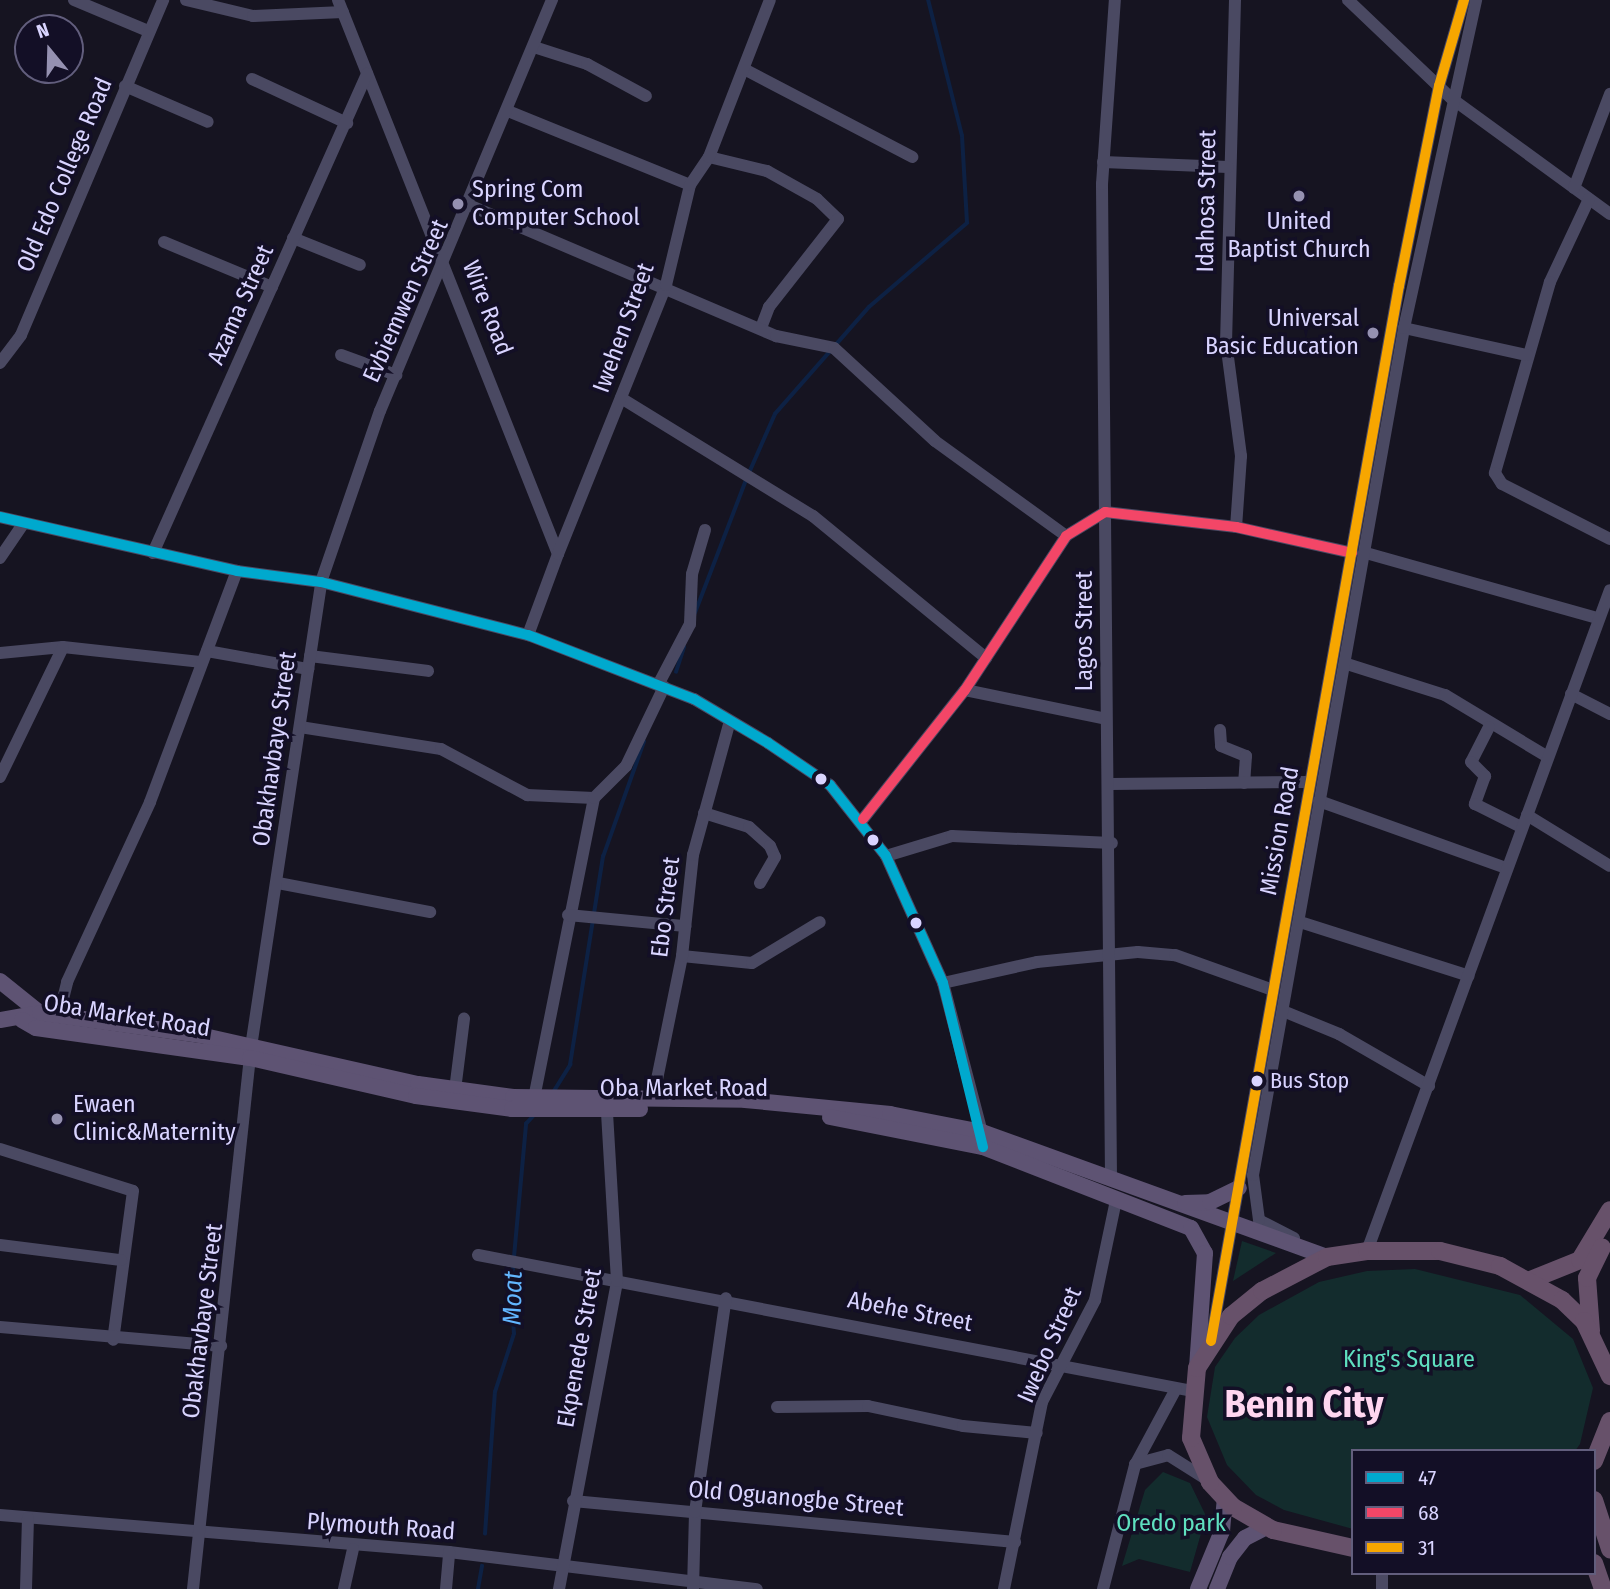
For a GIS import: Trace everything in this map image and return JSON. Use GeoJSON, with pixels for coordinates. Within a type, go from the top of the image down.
{"type":"FeatureCollection","features":[{"type":"Feature","properties":{"kind":"highway"},"geometry":{"type":"LineString","coordinates":[[1528,1281],[1580,1259],[1610,1210]]}},
{"type":"Feature","properties":{"kind":"highway"},"geometry":{"type":"LineString","coordinates":[[1610,1234],[1587,1278],[1592,1334],[1610,1376]]}},
{"type":"Feature","properties":{"kind":"highway"},"geometry":{"type":"LineString","coordinates":[[1351,1548],[1268,1527],[1225,1498],[1210,1482],[1191,1438],[1184,1390],[1211,1341],[1262,1291],[1321,1255],[1367,1251],[1440,1251],[1500,1266],[1528,1281],[1562,1300],[1592,1334]]}},
{"type":"Feature","properties":{"kind":"highway"},"geometry":{"type":"LineString","coordinates":[[1600,1457],[1610,1421]]}},
{"type":"Feature","properties":{"kind":"highway"},"geometry":{"type":"LineString","coordinates":[[1596,1506],[1610,1549]]}},
{"type":"Feature","properties":{"kind":"highway"},"geometry":{"type":"LineString","coordinates":[[1596,1569],[1603,1589]]}},
{"type":"Feature","properties":{"kind":"main road"},"geometry":{"type":"LineString","coordinates":[[0,981],[40,1013]]}},
{"type":"Feature","properties":{"kind":"main road","name":"Oba Market Road"},"geometry":{"type":"LineString","coordinates":[[40,1013],[455,1090],[534,1097],[805,1103],[983,1140],[1111,1178],[1321,1255]]}},
{"type":"Feature","properties":{"kind":"main road"},"geometry":{"type":"LineString","coordinates":[[0,1020],[22,1020],[40,1013]]}},
{"type":"Feature","properties":{"kind":"main road","name":"Oba Market Road"},"geometry":{"type":"LineString","coordinates":[[22,1020],[36,1028],[250,1053],[416,1096],[512,1109],[806,1113],[983,1140],[1116,1200],[1175,1220],[1199,1238],[1205,1253],[1197,1368]]}},
{"type":"Feature","properties":{"kind":"main road"},"geometry":{"type":"LineString","coordinates":[[1177,1203],[1210,1202],[1239,1188]]}},
{"type":"Feature","properties":{"kind":"main road"},"geometry":{"type":"LineString","coordinates":[[1198,1589],[1222,1531],[1225,1498]]}},
{"type":"Feature","properties":{"kind":"main road"},"geometry":{"type":"LineString","coordinates":[[1217,1589],[1230,1557],[1245,1538],[1268,1527]]}},
{"type":"Feature","properties":{"kind":"street"},"geometry":{"type":"LineString","coordinates":[[74,0],[148,32]]}},
{"type":"Feature","properties":{"kind":"street","name":"Old Edo College Road"},"geometry":{"type":"LineString","coordinates":[[0,363],[21,335],[163,0]]}},
{"type":"Feature","properties":{"kind":"street"},"geometry":{"type":"LineString","coordinates":[[186,0],[253,16],[340,6]]}},
{"type":"Feature","properties":{"kind":"street","name":"Evbiemwen Street"},"geometry":{"type":"LineString","coordinates":[[321,582],[396,375],[471,206],[552,0]]}},
{"type":"Feature","properties":{"kind":"street","name":"Lagos Street"},"geometry":{"type":"LineString","coordinates":[[1111,1178],[1112,843],[1106,719],[1103,162],[1115,0]]}},
{"type":"Feature","properties":{"kind":"street","name":"Idahosa Street"},"geometry":{"type":"LineString","coordinates":[[1234,0],[1226,342],[1241,456],[1236,527]]}},
{"type":"Feature","properties":{"kind":"street"},"geometry":{"type":"LineString","coordinates":[[1348,0],[1451,98],[1610,214]]}},
{"type":"Feature","properties":{"kind":"street","name":"Mission Road"},"geometry":{"type":"LineString","coordinates":[[1211,1341],[1310,782],[1439,86],[1464,0]]}},
{"type":"Feature","properties":{"kind":"street","name":"Mission Road"},"geometry":{"type":"LineString","coordinates":[[1321,1255],[1259,1220],[1251,1196],[1319,801],[1347,664],[1404,328],[1451,98],[1476,0]]}},
{"type":"Feature","properties":{"kind":"street","name":"Iwehen Street"},"geometry":{"type":"LineString","coordinates":[[558,554],[666,285],[690,186],[709,157],[744,69],[767,1]]}},
{"type":"Feature","properties":{"kind":"street","name":"Wire Road"},"geometry":{"type":"LineString","coordinates":[[340,6],[447,262],[558,554]]}},
{"type":"Feature","properties":{"kind":"street"},"geometry":{"type":"LineString","coordinates":[[534,47],[587,64],[646,96]]}},
{"type":"Feature","properties":{"kind":"street"},"geometry":{"type":"LineString","coordinates":[[744,69],[912,157]]}},
{"type":"Feature","properties":{"kind":"street","name":"Azama Street"},"geometry":{"type":"LineString","coordinates":[[153,554],[367,74]]}},
{"type":"Feature","properties":{"kind":"street"},"geometry":{"type":"LineString","coordinates":[[252,79],[346,123]]}},
{"type":"Feature","properties":{"kind":"street"},"geometry":{"type":"LineString","coordinates":[[125,86],[208,122]]}},
{"type":"Feature","properties":{"kind":"street"},"geometry":{"type":"LineString","coordinates":[[1573,188],[1610,94]]}},
{"type":"Feature","properties":{"kind":"street"},"geometry":{"type":"LineString","coordinates":[[508,111],[690,186]]}},
{"type":"Feature","properties":{"kind":"street"},"geometry":{"type":"LineString","coordinates":[[709,157],[767,171],[817,199],[838,219],[769,307],[761,328]]}},
{"type":"Feature","properties":{"kind":"street"},"geometry":{"type":"LineString","coordinates":[[1103,162],[1228,167]]}},
{"type":"Feature","properties":{"kind":"street"},"geometry":{"type":"LineString","coordinates":[[1589,198],[1550,282],[1527,355],[1496,480],[1610,539]]}},
{"type":"Feature","properties":{"kind":"street"},"geometry":{"type":"LineString","coordinates":[[471,206],[509,228],[666,285],[761,328],[834,348],[934,441],[1066,536]]}},
{"type":"Feature","properties":{"kind":"street"},"geometry":{"type":"LineString","coordinates":[[293,238],[360,265]]}},
{"type":"Feature","properties":{"kind":"street"},"geometry":{"type":"LineString","coordinates":[[164,242],[272,287]]}},
{"type":"Feature","properties":{"kind":"street"},"geometry":{"type":"LineString","coordinates":[[1404,328],[1527,355]]}},
{"type":"Feature","properties":{"kind":"street"},"geometry":{"type":"LineString","coordinates":[[341,355],[396,375]]}},
{"type":"Feature","properties":{"kind":"street"},"geometry":{"type":"LineString","coordinates":[[621,398],[769,488],[902,583],[986,658]]}},
{"type":"Feature","properties":{"kind":"street"},"geometry":{"type":"LineString","coordinates":[[863,819],[965,690],[1066,536],[1105,512],[1236,527],[1352,553]]}},
{"type":"Feature","properties":{"kind":"street"},"geometry":{"type":"LineString","coordinates":[[0,517],[153,554],[237,571],[321,582],[528,635],[661,686],[730,721],[830,785],[863,819],[886,856],[943,984],[983,1140]]}},
{"type":"Feature","properties":{"kind":"street"},"geometry":{"type":"LineString","coordinates":[[0,558],[23,524]]}},
{"type":"Feature","properties":{"kind":"street"},"geometry":{"type":"LineString","coordinates":[[534,1097],[568,915],[594,798],[626,766],[690,624],[692,574],[705,530]]}},
{"type":"Feature","properties":{"kind":"street"},"geometry":{"type":"LineString","coordinates":[[1366,553],[1598,618]]}},
{"type":"Feature","properties":{"kind":"street"},"geometry":{"type":"LineString","coordinates":[[528,635],[558,554]]}},
{"type":"Feature","properties":{"kind":"street"},"geometry":{"type":"LineString","coordinates":[[59,1015],[67,982],[150,802],[237,571]]}},
{"type":"Feature","properties":{"kind":"street","name":"Obakhavbaye Street"},"geometry":{"type":"LineString","coordinates":[[193,1589],[221,1346],[250,1053],[278,883],[321,582]]}},
{"type":"Feature","properties":{"kind":"street"},"geometry":{"type":"LineString","coordinates":[[1367,1251],[1469,976],[1519,827],[1527,815],[1546,755],[1598,618],[1609,598]]}},
{"type":"Feature","properties":{"kind":"street"},"geometry":{"type":"LineString","coordinates":[[0,777],[63,647]]}},
{"type":"Feature","properties":{"kind":"street"},"geometry":{"type":"LineString","coordinates":[[0,653],[63,647],[428,671]]}},
{"type":"Feature","properties":{"kind":"street"},"geometry":{"type":"LineString","coordinates":[[1347,664],[1445,695],[1489,727],[1546,755]]}},
{"type":"Feature","properties":{"kind":"street"},"geometry":{"type":"LineString","coordinates":[[965,690],[1106,719]]}},
{"type":"Feature","properties":{"kind":"street"},"geometry":{"type":"LineString","coordinates":[[1571,694],[1610,715]]}},
{"type":"Feature","properties":{"kind":"street","name":"Ebo Street"},"geometry":{"type":"LineString","coordinates":[[653,1099],[682,956],[704,813],[730,721]]}},
{"type":"Feature","properties":{"kind":"street"},"geometry":{"type":"LineString","coordinates":[[300,727],[441,749],[527,794],[580,795],[594,798]]}},
{"type":"Feature","properties":{"kind":"street"},"geometry":{"type":"LineString","coordinates":[[1489,727],[1471,762],[1485,776],[1475,804],[1519,827]]}},
{"type":"Feature","properties":{"kind":"street"},"geometry":{"type":"LineString","coordinates":[[1220,730],[1221,746],[1246,756],[1244,783]]}},
{"type":"Feature","properties":{"kind":"street"},"geometry":{"type":"LineString","coordinates":[[1111,784],[1310,782]]}},
{"type":"Feature","properties":{"kind":"street"},"geometry":{"type":"LineString","coordinates":[[1319,801],[1506,868]]}},
{"type":"Feature","properties":{"kind":"street"},"geometry":{"type":"LineString","coordinates":[[704,813],[749,827],[770,846],[775,858],[760,883]]}},
{"type":"Feature","properties":{"kind":"street"},"geometry":{"type":"LineString","coordinates":[[1527,815],[1610,866]]}},
{"type":"Feature","properties":{"kind":"street"},"geometry":{"type":"LineString","coordinates":[[886,856],[952,836],[1112,843]]}},
{"type":"Feature","properties":{"kind":"street"},"geometry":{"type":"LineString","coordinates":[[278,883],[430,912]]}},
{"type":"Feature","properties":{"kind":"street"},"geometry":{"type":"LineString","coordinates":[[568,915],[685,926]]}},
{"type":"Feature","properties":{"kind":"street"},"geometry":{"type":"LineString","coordinates":[[682,956],[752,963],[820,922]]}},
{"type":"Feature","properties":{"kind":"street"},"geometry":{"type":"LineString","coordinates":[[1300,922],[1469,976]]}},
{"type":"Feature","properties":{"kind":"street"},"geometry":{"type":"LineString","coordinates":[[943,984],[1037,962],[1111,956],[1175,955],[1273,990]]}},
{"type":"Feature","properties":{"kind":"street"},"geometry":{"type":"LineString","coordinates":[[1283,1011],[1339,1034],[1429,1086]]}},
{"type":"Feature","properties":{"kind":"street"},"geometry":{"type":"LineString","coordinates":[[455,1090],[464,1019]]}},
{"type":"Feature","properties":{"kind":"street"},"geometry":{"type":"LineString","coordinates":[[0,1020],[0,1032]]}},
{"type":"Feature","properties":{"kind":"street","name":"Ekpenede Street"},"geometry":{"type":"LineString","coordinates":[[559,1589],[573,1501],[617,1281],[607,1111]]}},
{"type":"Feature","properties":{"kind":"street"},"geometry":{"type":"LineString","coordinates":[[0,1149],[133,1191],[121,1260],[113,1340]]}},
{"type":"Feature","properties":{"kind":"street","name":"Iwebo Street"},"geometry":{"type":"LineString","coordinates":[[1004,1589],[1042,1402],[1065,1364],[1095,1300],[1116,1200]]}},
{"type":"Feature","properties":{"kind":"street"},"geometry":{"type":"LineString","coordinates":[[0,1245],[121,1260]]}},
{"type":"Feature","properties":{"kind":"street","name":"Abehe Street"},"geometry":{"type":"LineString","coordinates":[[478,1255],[726,1298],[1184,1390]]}},
{"type":"Feature","properties":{"kind":"street"},"geometry":{"type":"LineString","coordinates":[[693,1587],[695,1512],[726,1298]]}},
{"type":"Feature","properties":{"kind":"street"},"geometry":{"type":"LineString","coordinates":[[0,1327],[113,1340],[221,1346]]}},
{"type":"Feature","properties":{"kind":"street"},"geometry":{"type":"LineString","coordinates":[[1103,1589],[1135,1465],[1184,1390]]}},
{"type":"Feature","properties":{"kind":"street"},"geometry":{"type":"LineString","coordinates":[[777,1407],[868,1406],[963,1426],[1037,1433]]}},
{"type":"Feature","properties":{"kind":"street"},"geometry":{"type":"LineString","coordinates":[[1135,1465],[1168,1455],[1210,1482]]}},
{"type":"Feature","properties":{"kind":"street","name":"Old Oguanogbe Street"},"geometry":{"type":"LineString","coordinates":[[573,1501],[1015,1542]]}},
{"type":"Feature","properties":{"kind":"street","name":"Plymouth Road"},"geometry":{"type":"LineString","coordinates":[[0,1515],[353,1549],[449,1552],[565,1563],[693,1587],[757,1589]]}},
{"type":"Feature","properties":{"kind":"street"},"geometry":{"type":"LineString","coordinates":[[26,1589],[28,1518]]}},
{"type":"Feature","properties":{"kind":"street"},"geometry":{"type":"LineString","coordinates":[[344,1589],[353,1549]]}},
{"type":"Feature","properties":{"kind":"street"},"geometry":{"type":"LineString","coordinates":[[446,1589],[449,1552]]}},
{"type":"Feature","properties":{"kind":"green space"},"geometry":{"type":"Polygon","coordinates":[[[1242,1241],[1276,1253],[1233,1281],[1242,1241]]]}},
{"type":"Feature","properties":{"kind":"green space","name":"King's Square"},"geometry":{"type":"Polygon","coordinates":[[[1415,1269],[1520,1295],[1573,1339],[1593,1388],[1580,1444],[1576,1449],[1351,1449],[1351,1528],[1284,1510],[1256,1495],[1227,1465],[1207,1417],[1215,1367],[1235,1338],[1259,1315],[1319,1282],[1367,1271],[1415,1269]]]}},
{"type":"Feature","properties":{"kind":"green space","name":"Oredo park"},"geometry":{"type":"Polygon","coordinates":[[[1163,1472],[1190,1483],[1206,1516],[1190,1572],[1139,1559],[1122,1566],[1145,1490],[1163,1472]]]}},
{"type":"Feature","properties":{"kind":"waterway"},"geometry":{"type":"LineString","coordinates":[[749,473],[775,414],[869,307],[967,223],[962,136],[928,0]]}},
{"type":"Feature","properties":{"kind":"waterway"},"geometry":{"type":"LineString","coordinates":[[695,613],[746,480]]}},
{"type":"Feature","properties":{"kind":"waterway"},"geometry":{"type":"LineString","coordinates":[[676,672],[684,647]]}},
{"type":"Feature","properties":{"kind":"waterway"},"geometry":{"type":"LineString","coordinates":[[554,1091],[570,1065],[603,857],[644,742]]}},
{"type":"Feature","properties":{"kind":"waterway","name":"Moat"},"geometry":{"type":"LineString","coordinates":[[485,1534],[495,1392],[514,1334],[511,1290],[526,1124],[535,1114]]}},
{"type":"Feature","properties":{"kind":"waterway","name":"Moat"},"geometry":{"type":"LineString","coordinates":[[478,1589],[482,1566]]}},
{"type":"Feature","properties":{"kind":"transit line","name":"31"},"geometry":{"type":"LineString","coordinates":[[1211,1341],[1399,286],[1439,86],[1464,0]]}},
{"type":"Feature","properties":{"kind":"transit line","name":"68"},"geometry":{"type":"LineString","coordinates":[[863,819],[965,690],[1066,536],[1105,512],[1236,527],[1352,553]]}},
{"type":"Feature","properties":{"kind":"transit line","name":"47"},"geometry":{"type":"LineString","coordinates":[[0,517],[237,571],[321,582],[528,635],[694,699],[768,743],[830,785],[886,856],[943,983],[983,1147]]}},
{"type":"Feature","properties":{"kind":"place","name":"United Baptist Church"},"geometry":{"type":"Point","coordinates":[1299,196]}},
{"type":"Feature","properties":{"kind":"place","name":"Spring Com Computer School"},"geometry":{"type":"Point","coordinates":[458,204]}},
{"type":"Feature","properties":{"kind":"place","name":"Universal Basic Education"},"geometry":{"type":"Point","coordinates":[1373,333]}},
{"type":"Feature","properties":{"kind":"place","name":"Bus Stop"},"geometry":{"type":"Point","coordinates":[1257,1081]}},
{"type":"Feature","properties":{"kind":"place","name":"Ewaen Clinic&Maternity"},"geometry":{"type":"Point","coordinates":[57,1119]}},
{"type":"Feature","properties":{"kind":"district","name":"Benin City"},"geometry":{"type":"Point","coordinates":[1304,1405]}}]}
